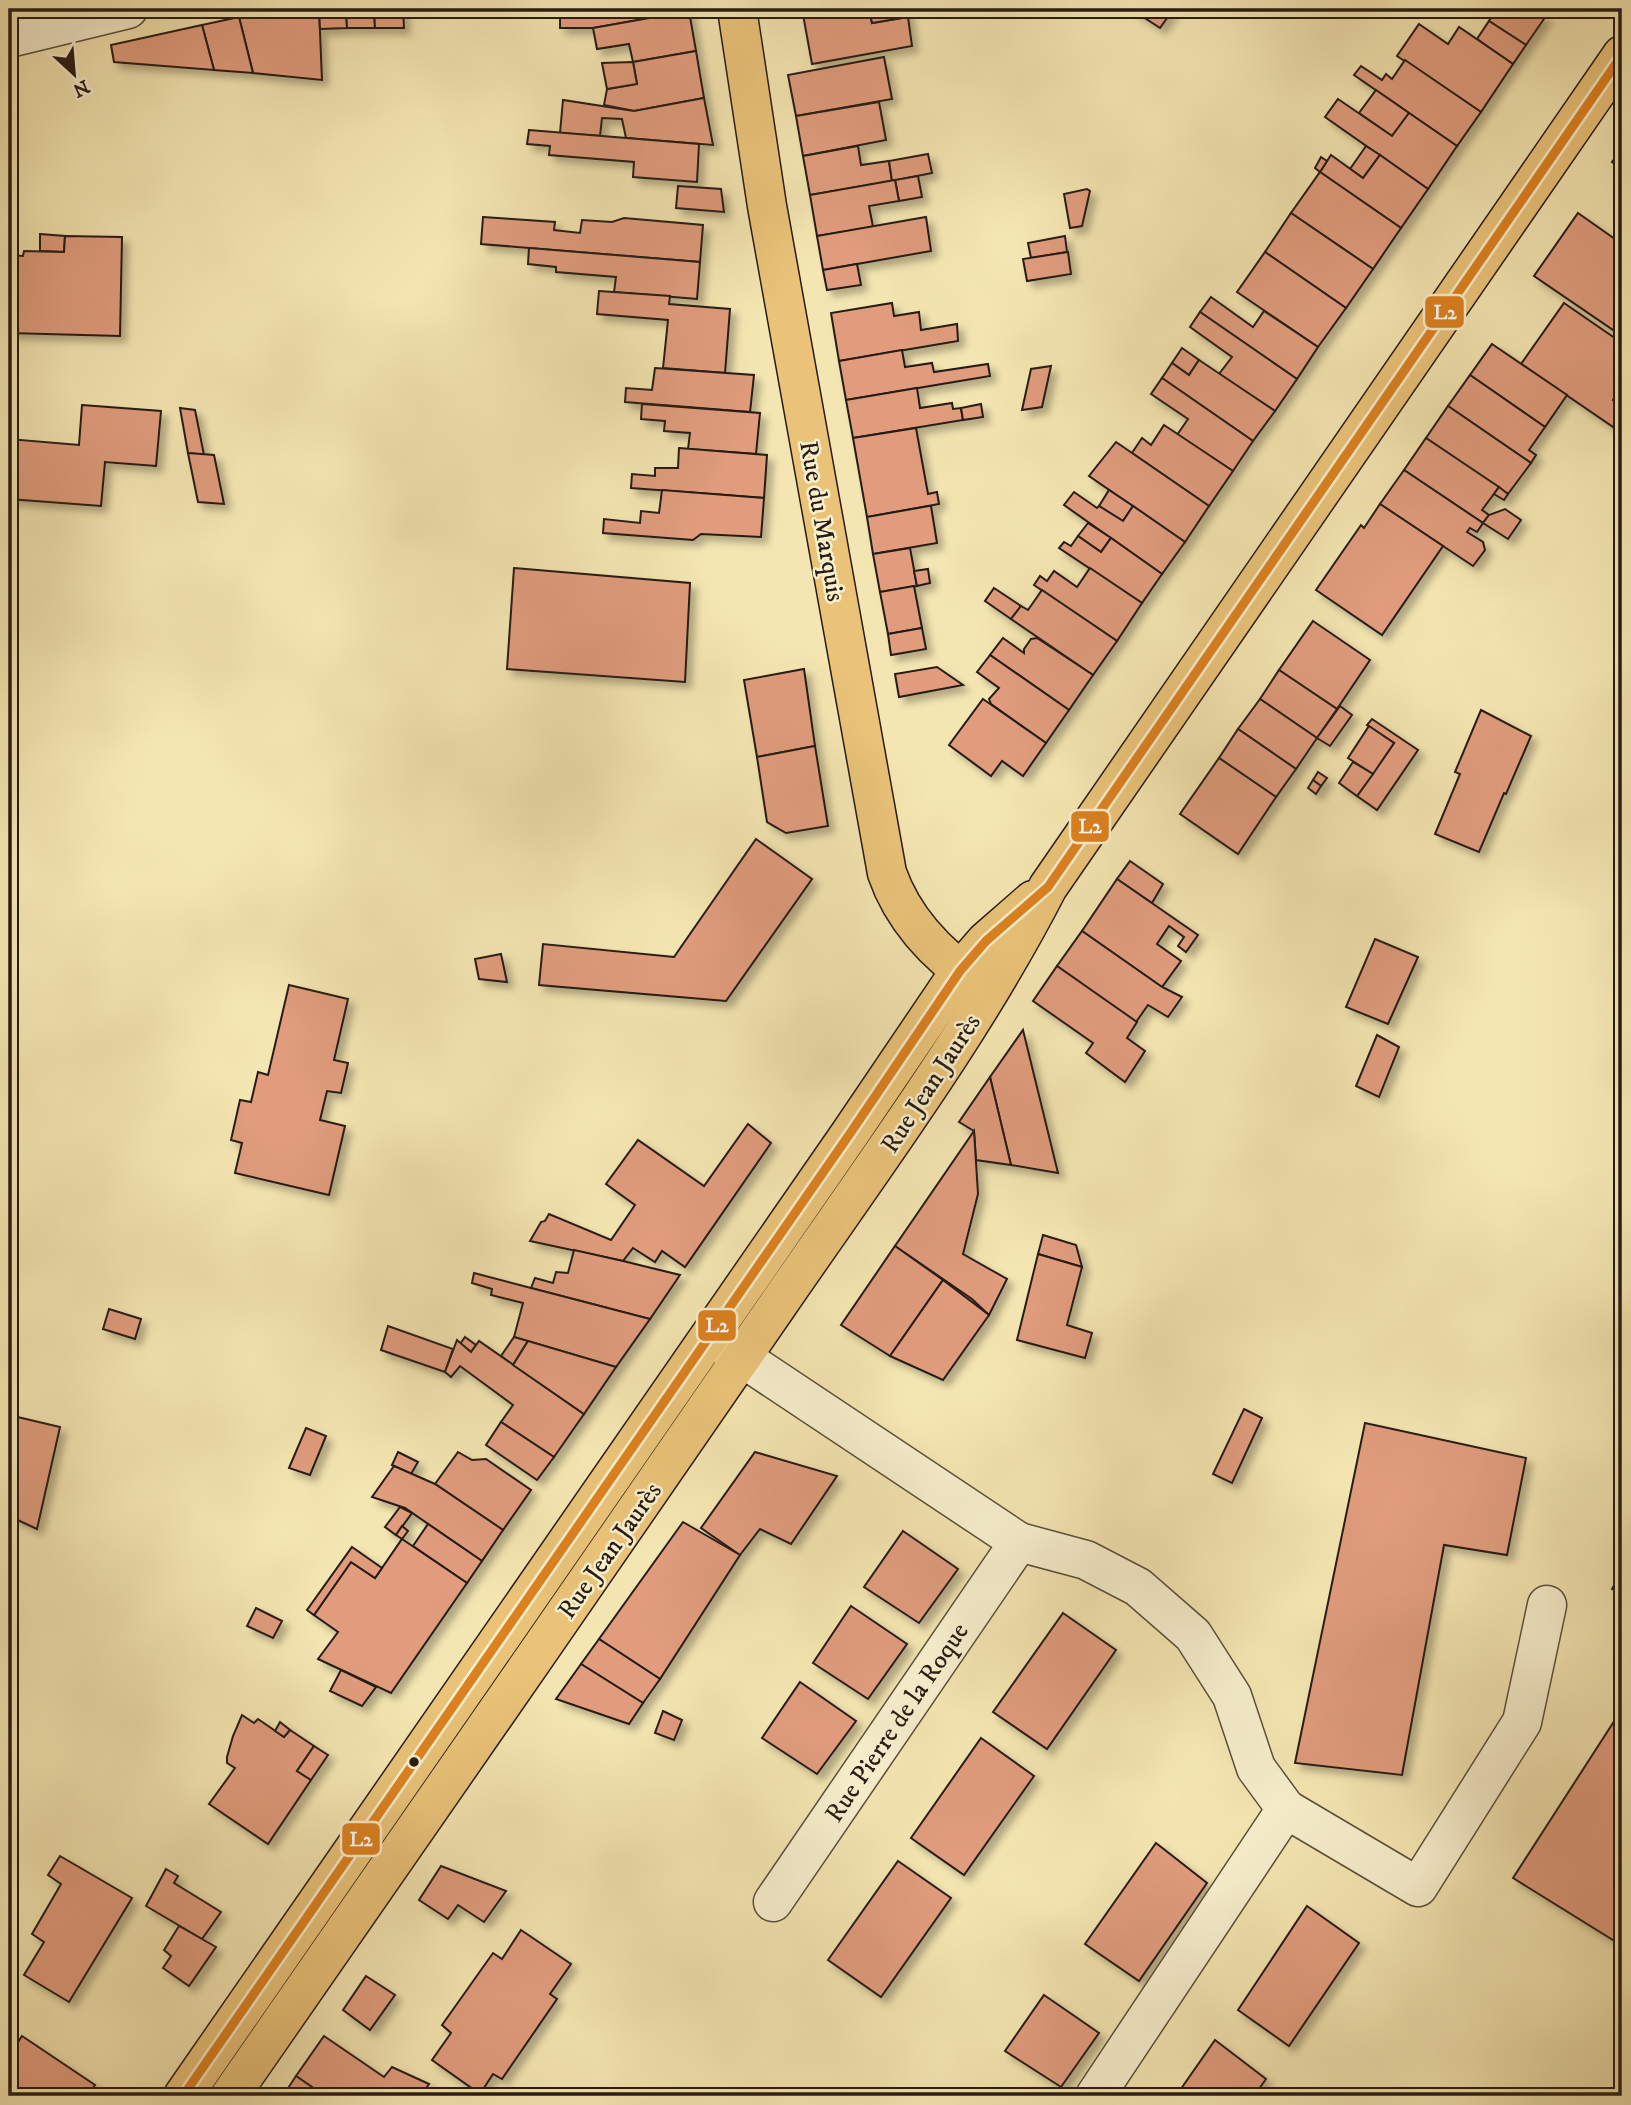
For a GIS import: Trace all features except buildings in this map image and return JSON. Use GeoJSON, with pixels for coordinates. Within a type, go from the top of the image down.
{"type":"FeatureCollection","features":[{"type":"Feature","properties":{"kind":"main road","name":"Rue du Marquis"},"geometry":{"type":"LineString","coordinates":[[737,9],[766,206],[887,873],[898,900],[917,929],[972,985]]}},
{"type":"Feature","properties":{"kind":"main road"},"geometry":{"type":"LineString","coordinates":[[972,985],[986,941],[1048,887],[1622,55]]}},
{"type":"Feature","properties":{"kind":"main road","name":"Rue Jean Jaurès"},"geometry":{"type":"LineString","coordinates":[[183,2096],[709,1335],[972,985]]}},
{"type":"Feature","properties":{"kind":"main road","name":"Rue Jean Jaurès"},"geometry":{"type":"LineString","coordinates":[[230,2096],[879,1161],[972,985]]}},
{"type":"Feature","properties":{"kind":"street"},"geometry":{"type":"LineString","coordinates":[[9,38],[128,9]]}},
{"type":"Feature","properties":{"kind":"street"},"geometry":{"type":"LineString","coordinates":[[709,1335],[1019,1542],[1086,1560],[1138,1587],[1192,1635],[1232,1696],[1256,1768],[1286,1809],[1418,1886],[1522,1722],[1548,1605]]}},
{"type":"Feature","properties":{"kind":"street","name":"Rue Pierre de la Roque"},"geometry":{"type":"LineString","coordinates":[[773,1902],[1019,1542]]}},
{"type":"Feature","properties":{"kind":"street"},"geometry":{"type":"LineString","coordinates":[[1095,2096],[1286,1809]]}},
{"type":"Feature","properties":{"kind":"transit line","name":"L2"},"geometry":{"type":"LineString","coordinates":[[183,2096],[960,971],[986,941],[1048,887],[1622,55]]}}]}
